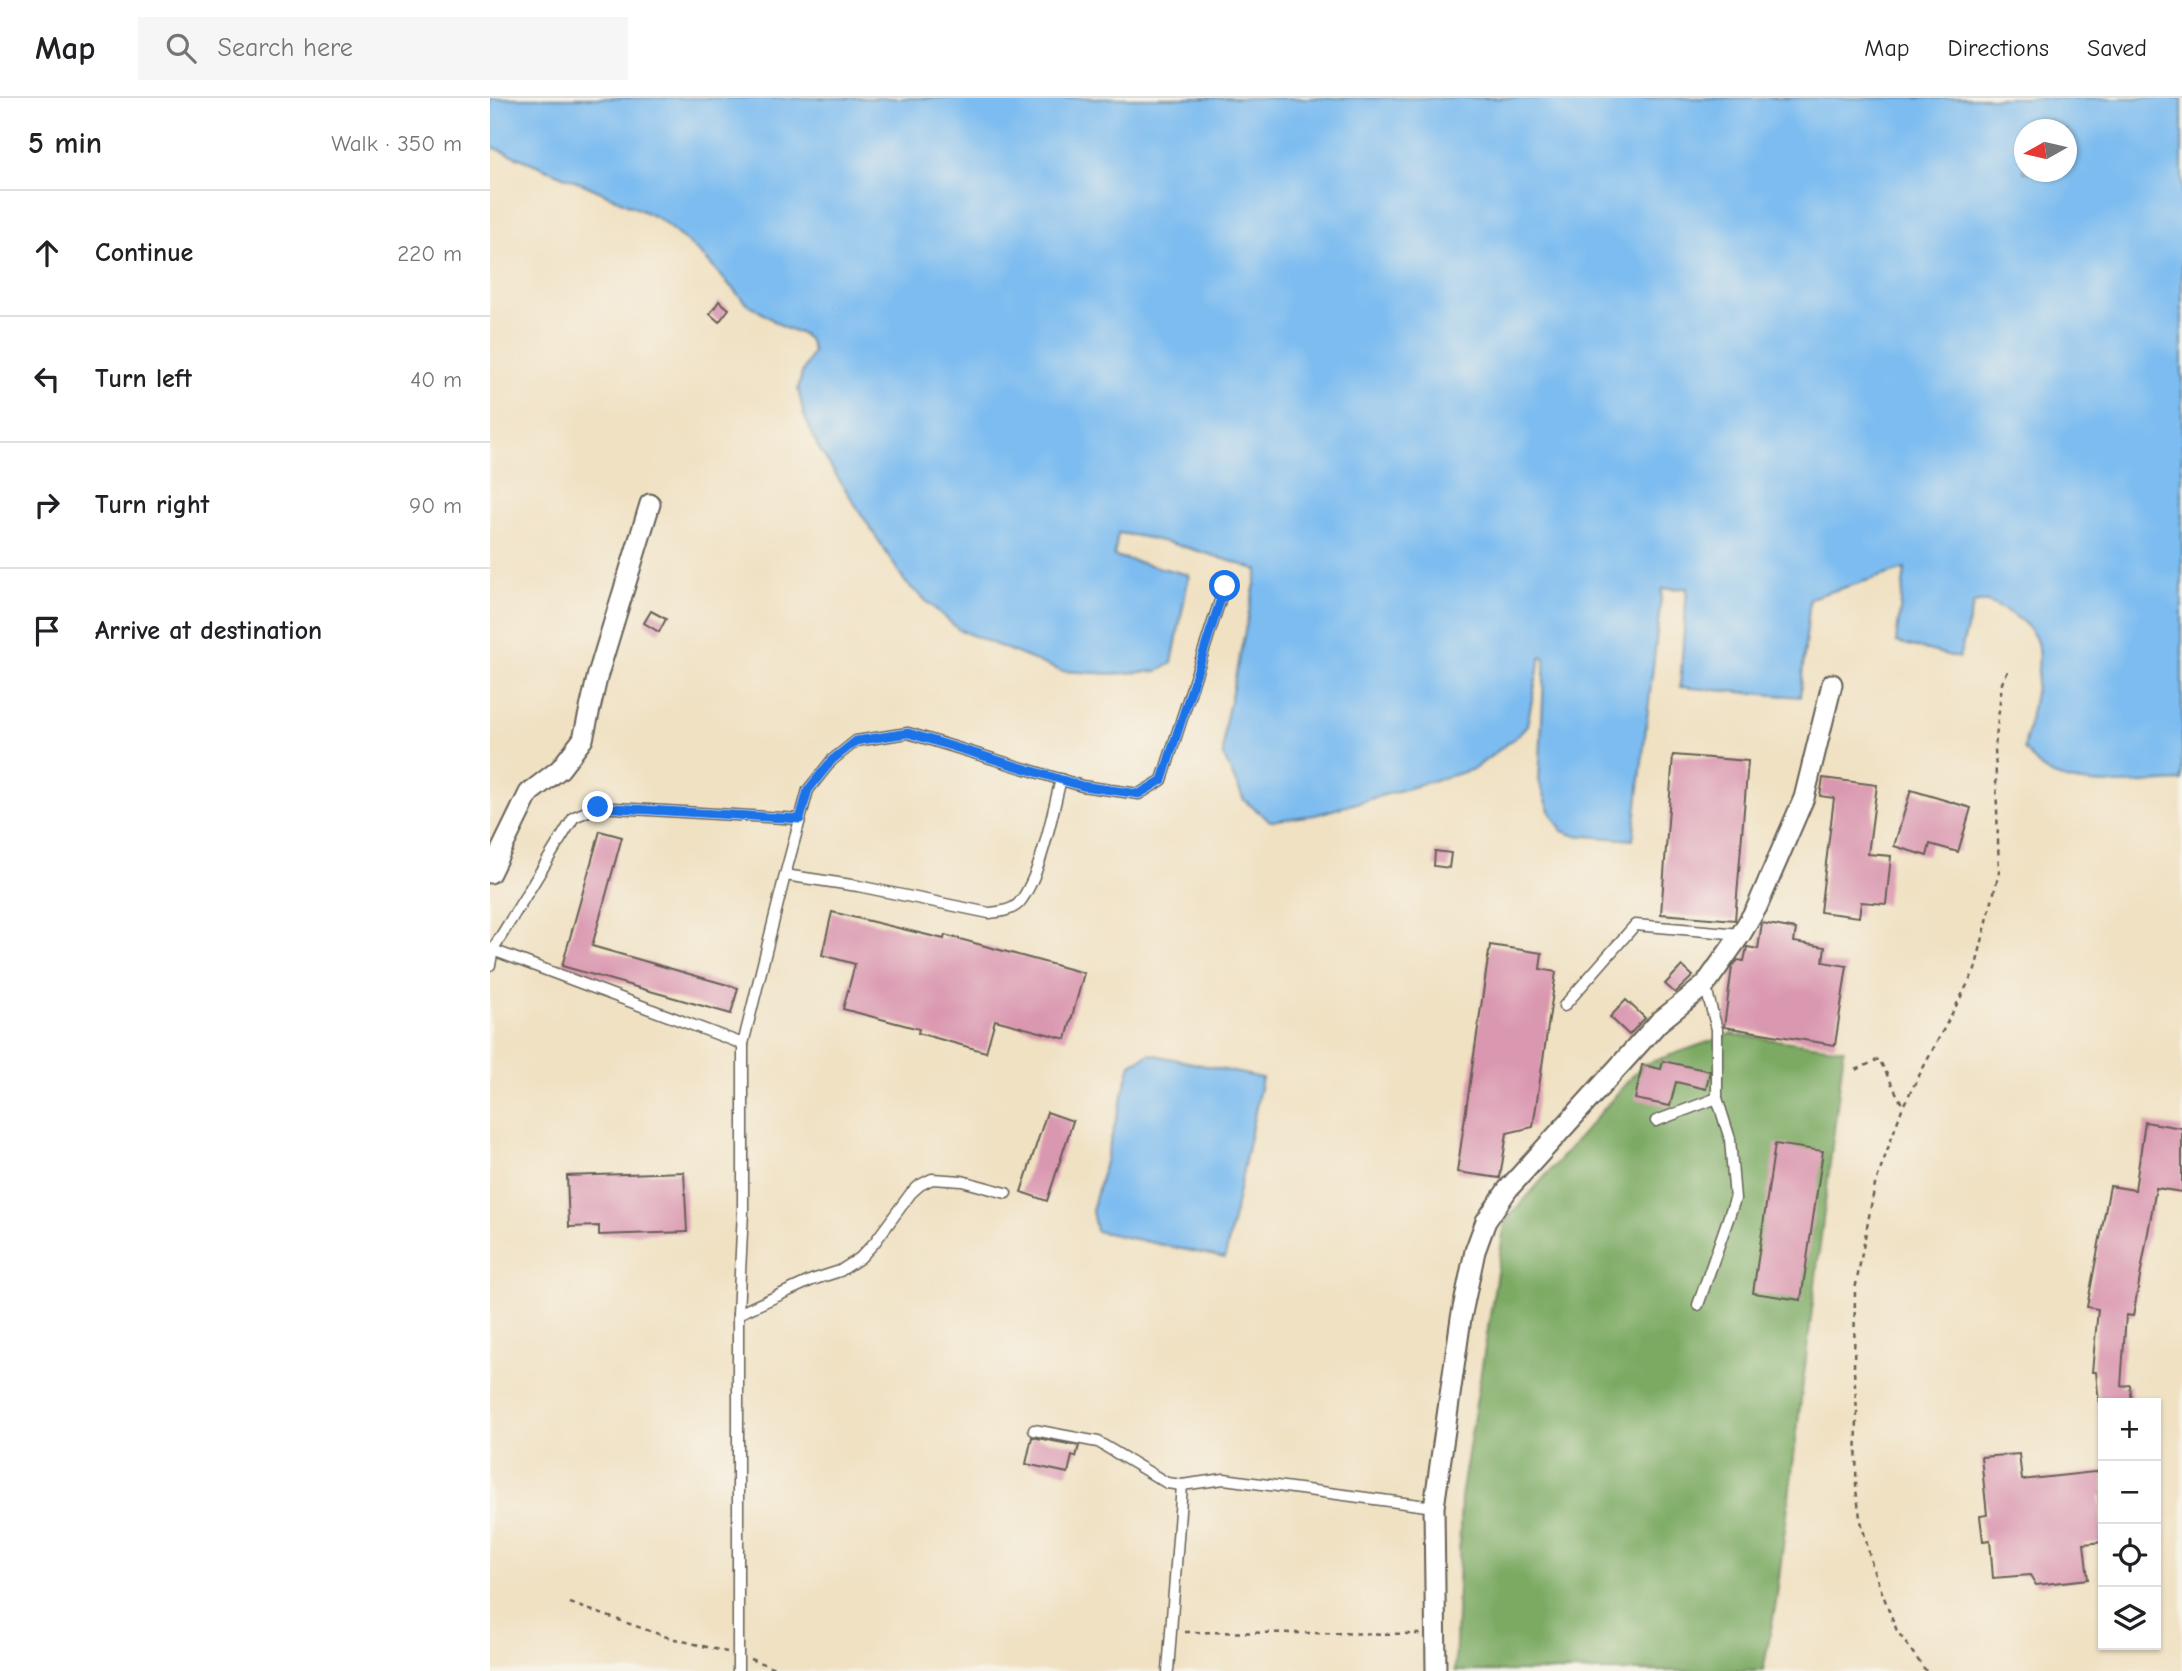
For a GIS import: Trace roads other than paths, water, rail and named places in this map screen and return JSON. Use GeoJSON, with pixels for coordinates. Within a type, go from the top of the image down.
{"type":"FeatureCollection","features":[{"type":"Feature","properties":{"kind":"street"},"geometry":{"type":"LineString","coordinates":[[490,873],[529,793],[560,769],[583,738],[598,674],[650,504]]}},
{"type":"Feature","properties":{"kind":"street"},"geometry":{"type":"LineString","coordinates":[[1436,1671],[1434,1507],[1461,1318],[1475,1251],[1486,1221],[1508,1189],[1659,1022],[1705,985],[1741,934],[1757,906],[1804,798],[1832,684]]}},
{"type":"Feature","properties":{"kind":"lane"},"geometry":{"type":"LineString","coordinates":[[738,1671],[738,1314],[743,1211],[743,1044],[808,790],[832,760],[856,741],[908,733],[1082,786],[1139,794],[1162,780],[1225,586]]}},
{"type":"Feature","properties":{"kind":"lane"},"geometry":{"type":"LineString","coordinates":[[785,875],[858,886],[989,913],[1003,912],[1018,903],[1038,868],[1061,779]]}},
{"type":"Feature","properties":{"kind":"lane"},"geometry":{"type":"LineString","coordinates":[[490,965],[491,949],[574,817],[598,807],[800,819]]}},
{"type":"Feature","properties":{"kind":"lane"},"geometry":{"type":"LineString","coordinates":[[1564,1006],[1635,925],[1741,934]]}},
{"type":"Feature","properties":{"kind":"lane"},"geometry":{"type":"LineString","coordinates":[[491,949],[743,1044]]}},
{"type":"Feature","properties":{"kind":"lane"},"geometry":{"type":"LineString","coordinates":[[1698,1305],[1735,1199],[1730,1139],[1717,1098],[1717,1029],[1705,985]]}},
{"type":"Feature","properties":{"kind":"lane"},"geometry":{"type":"LineString","coordinates":[[1656,1121],[1717,1098]]}},
{"type":"Feature","properties":{"kind":"lane"},"geometry":{"type":"LineString","coordinates":[[738,1314],[812,1280],[839,1271],[860,1258],[911,1194],[932,1179],[962,1181],[1006,1192]]}},
{"type":"Feature","properties":{"kind":"lane"},"geometry":{"type":"LineString","coordinates":[[1034,1430],[1098,1442],[1167,1483],[1182,1485],[1224,1479],[1434,1507]]}},
{"type":"Feature","properties":{"kind":"lane"},"geometry":{"type":"LineString","coordinates":[[1168,1671],[1182,1485]]}},
{"type":"Feature","properties":{"kind":"water"},"geometry":{"type":"Polygon","coordinates":[[[490,98],[2182,98],[2182,781],[2090,783],[2056,776],[2043,769],[2024,749],[2038,662],[2036,640],[2031,631],[2010,613],[1989,603],[1979,602],[1974,603],[1959,658],[1896,642],[1905,569],[1810,598],[1800,697],[1680,687],[1687,588],[1662,589],[1633,840],[1573,835],[1562,831],[1551,813],[1539,781],[1545,658],[1541,656],[1527,725],[1516,737],[1474,769],[1315,815],[1270,821],[1244,800],[1223,755],[1225,724],[1258,570],[1171,543],[1118,533],[1114,556],[1189,575],[1172,663],[1158,671],[1113,674],[1061,671],[959,630],[906,583],[818,447],[804,415],[798,389],[802,373],[813,352],[810,341],[745,302],[702,255],[658,218],[490,146],[490,98]]]}},
{"type":"Feature","properties":{"kind":"water"},"geometry":{"type":"Polygon","coordinates":[[[1150,1054],[1262,1078],[1225,1258],[1096,1231],[1092,1211],[1131,1064],[1150,1054]]]}}]}
